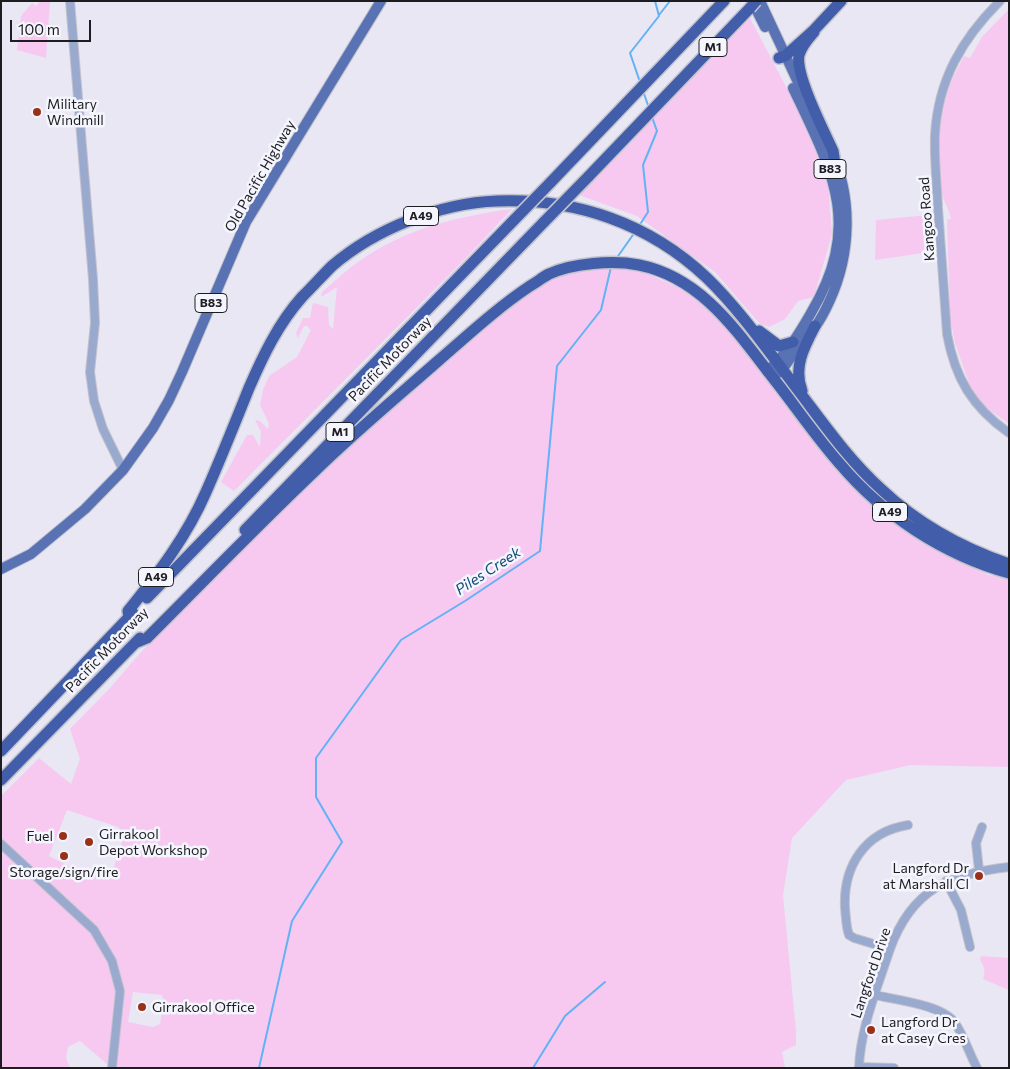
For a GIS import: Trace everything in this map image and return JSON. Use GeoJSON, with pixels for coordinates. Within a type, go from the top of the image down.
{"type":"FeatureCollection","features":[{"type":"Feature","properties":{"kind":"highway","name":"Pacific Motorway"},"geometry":{"type":"LineString","coordinates":[[1,751],[724,1]]}},
{"type":"Feature","properties":{"kind":"highway"},"geometry":{"type":"LineString","coordinates":[[782,57],[814,30],[841,1]]}},
{"type":"Feature","properties":{"kind":"highway","name":"Pacific Motorway"},"geometry":{"type":"LineString","coordinates":[[1,780],[588,177],[753,4]]}},
{"type":"Feature","properties":{"kind":"highway"},"geometry":{"type":"LineString","coordinates":[[814,30],[802,47],[798,66],[834,157]]}},
{"type":"Feature","properties":{"kind":"highway","name":"A49"},"geometry":{"type":"LineString","coordinates":[[129,617],[128,611],[163,566],[183,536],[205,494],[264,354],[292,310],[334,265],[379,234],[404,222],[441,210],[485,201],[517,200],[578,207],[604,214],[646,234],[664,245],[706,277],[742,317],[808,404],[861,469],[897,503],[955,541],[979,553],[1009,564]]}},
{"type":"Feature","properties":{"kind":"highway","name":"A49"},"geometry":{"type":"LineString","coordinates":[[135,643],[147,638],[339,448],[509,300],[550,273],[596,264],[638,265],[662,272],[695,290],[708,300],[744,340],[839,463],[858,484],[888,511],[921,534],[974,561],[1009,573]]}},
{"type":"Feature","properties":{"kind":"highway"},"geometry":{"type":"LineString","coordinates":[[742,317],[779,346],[792,342]]}},
{"type":"Feature","properties":{"kind":"highway"},"geometry":{"type":"LineString","coordinates":[[808,404],[800,387],[798,369],[803,349],[815,326]]}},
{"type":"Feature","properties":{"kind":"main road","name":"B83"},"geometry":{"type":"LineString","coordinates":[[760,1],[828,163],[837,194],[839,213],[836,258],[825,287],[780,366]]}},
{"type":"Feature","properties":{"kind":"main road","name":"Old Pacific Highway"},"geometry":{"type":"LineString","coordinates":[[1,569],[31,554],[85,510],[122,470],[153,428],[169,400],[246,222],[378,2]]}},
{"type":"Feature","properties":{"kind":"main road","name":"B83"},"geometry":{"type":"LineString","coordinates":[[753,4],[834,157],[844,192],[847,213],[846,242],[838,281],[826,308],[815,326],[805,335],[780,366],[770,374]]}},
{"type":"Feature","properties":{"kind":"street"},"geometry":{"type":"LineString","coordinates":[[70,1],[93,279],[95,323],[90,372],[94,401],[103,430],[122,470]]}},
{"type":"Feature","properties":{"kind":"street","name":"Kangoo Road"},"geometry":{"type":"LineString","coordinates":[[1000,1],[984,17],[966,40],[950,71],[939,109],[935,148],[947,334],[952,356],[964,386],[976,404],[1009,433]]}},
{"type":"Feature","properties":{"kind":"street"},"geometry":{"type":"LineString","coordinates":[[890,949],[849,935],[844,892],[846,879],[852,863],[867,844],[878,836],[908,825]]}},
{"type":"Feature","properties":{"kind":"street"},"geometry":{"type":"LineString","coordinates":[[979,870],[976,843],[982,827]]}},
{"type":"Feature","properties":{"kind":"street"},"geometry":{"type":"LineString","coordinates":[[1,844],[94,930],[112,961],[120,991],[112,1068]]}},
{"type":"Feature","properties":{"kind":"street","name":"Langford Drive"},"geometry":{"type":"LineString","coordinates":[[859,1067],[862,1040],[890,949],[898,928],[911,909],[927,893],[946,881],[979,870],[1009,867]]}},
{"type":"Feature","properties":{"kind":"street"},"geometry":{"type":"LineString","coordinates":[[946,881],[961,910],[970,947]]}},
{"type":"Feature","properties":{"kind":"street"},"geometry":{"type":"LineString","coordinates":[[876,995],[944,1013],[955,1023],[977,1068]]}},
{"type":"Feature","properties":{"kind":"street"},"geometry":{"type":"LineString","coordinates":[[859,1067],[894,1068]]}},
{"type":"Feature","properties":{"kind":"shaded area"},"geometry":{"type":"Polygon","coordinates":[[[40,1],[50,1],[46,58],[17,50],[21,16],[32,3],[36,6],[40,1]]]}},
{"type":"Feature","properties":{"kind":"shaded area"},"geometry":{"type":"Polygon","coordinates":[[[1009,9],[1009,424],[983,405],[971,389],[955,343],[950,316],[947,219],[951,219],[941,190],[939,152],[943,112],[949,87],[956,72],[964,56],[970,58],[982,37],[1009,9]]]}},
{"type":"Feature","properties":{"kind":"shaded area"},"geometry":{"type":"Polygon","coordinates":[[[750,18],[806,125],[828,183],[832,234],[814,297],[798,301],[785,319],[769,327],[759,323],[715,272],[637,216],[579,195],[750,18]]]}},
{"type":"Feature","properties":{"kind":"shaded area"},"geometry":{"type":"Polygon","coordinates":[[[512,209],[466,258],[234,491],[221,482],[247,435],[253,435],[260,447],[261,432],[255,420],[260,421],[268,429],[269,424],[260,405],[263,390],[269,376],[297,357],[311,330],[304,326],[298,338],[296,333],[303,318],[310,318],[313,303],[328,307],[329,325],[333,329],[337,287],[321,297],[322,292],[361,260],[401,237],[455,219],[512,209]]]}},
{"type":"Feature","properties":{"kind":"shaded area"},"geometry":{"type":"Polygon","coordinates":[[[928,215],[930,252],[875,260],[876,220],[928,215]]]}},
{"type":"Feature","properties":{"kind":"shaded area"},"geometry":{"type":"Polygon","coordinates":[[[596,268],[639,270],[688,292],[714,314],[834,468],[875,508],[922,543],[988,575],[1009,579],[1009,767],[911,765],[846,780],[792,838],[783,895],[796,1045],[782,1052],[785,1068],[108,1068],[108,1065],[80,1041],[68,1047],[66,1058],[70,1068],[1,1068],[1,796],[39,758],[71,784],[80,759],[70,729],[110,688],[141,652],[356,438],[510,304],[553,278],[596,268]],[[67,810],[49,856],[90,877],[113,870],[124,836],[118,827],[67,810]],[[133,992],[128,1022],[153,1027],[160,1024],[164,1001],[162,995],[133,992]]]}},
{"type":"Feature","properties":{"kind":"shaded area"},"geometry":{"type":"Polygon","coordinates":[[[981,956],[1009,958],[1009,990],[983,979],[984,972],[980,960],[981,956]]]}},
{"type":"Feature","properties":{"kind":"waterway","name":"Piles Creek"},"geometry":{"type":"LineString","coordinates":[[640,82],[630,53],[659,16],[655,1]]}},
{"type":"Feature","properties":{"kind":"waterway"},"geometry":{"type":"LineString","coordinates":[[659,15],[670,1]]}},
{"type":"Feature","properties":{"kind":"waterway","name":"Piles Creek"},"geometry":{"type":"LineString","coordinates":[[643,91],[649,108]]}},
{"type":"Feature","properties":{"kind":"waterway","name":"Piles Creek"},"geometry":{"type":"LineString","coordinates":[[639,226],[648,212],[643,165],[657,131],[652,117]]}},
{"type":"Feature","properties":{"kind":"waterway","name":"Piles Creek"},"geometry":{"type":"LineString","coordinates":[[616,259],[635,232]]}},
{"type":"Feature","properties":{"kind":"waterway","name":"Piles Creek"},"geometry":{"type":"LineString","coordinates":[[259,1068],[292,921],[342,842],[316,797],[316,758],[401,640],[465,601],[540,551],[557,366],[601,310],[611,267]]}},
{"type":"Feature","properties":{"kind":"waterway"},"geometry":{"type":"LineString","coordinates":[[533,1068],[565,1016],[605,982]]}},
{"type":"Feature","properties":{"kind":"place","name":"Military Windmill"},"geometry":{"type":"Point","coordinates":[37,112]}},
{"type":"Feature","properties":{"kind":"place","name":"Fuel"},"geometry":{"type":"Point","coordinates":[63,836]}},
{"type":"Feature","properties":{"kind":"place","name":"Girrakool Depot Workshop"},"geometry":{"type":"Point","coordinates":[89,842]}},
{"type":"Feature","properties":{"kind":"place","name":"Storage/sign/fire"},"geometry":{"type":"Point","coordinates":[64,856]}},
{"type":"Feature","properties":{"kind":"place","name":"Langford Dr at Marshall Cl"},"geometry":{"type":"Point","coordinates":[979,876]}},
{"type":"Feature","properties":{"kind":"place","name":"Girrakool Office"},"geometry":{"type":"Point","coordinates":[142,1007]}},
{"type":"Feature","properties":{"kind":"place","name":"Langford Dr at Casey Cres"},"geometry":{"type":"Point","coordinates":[871,1030]}}]}
